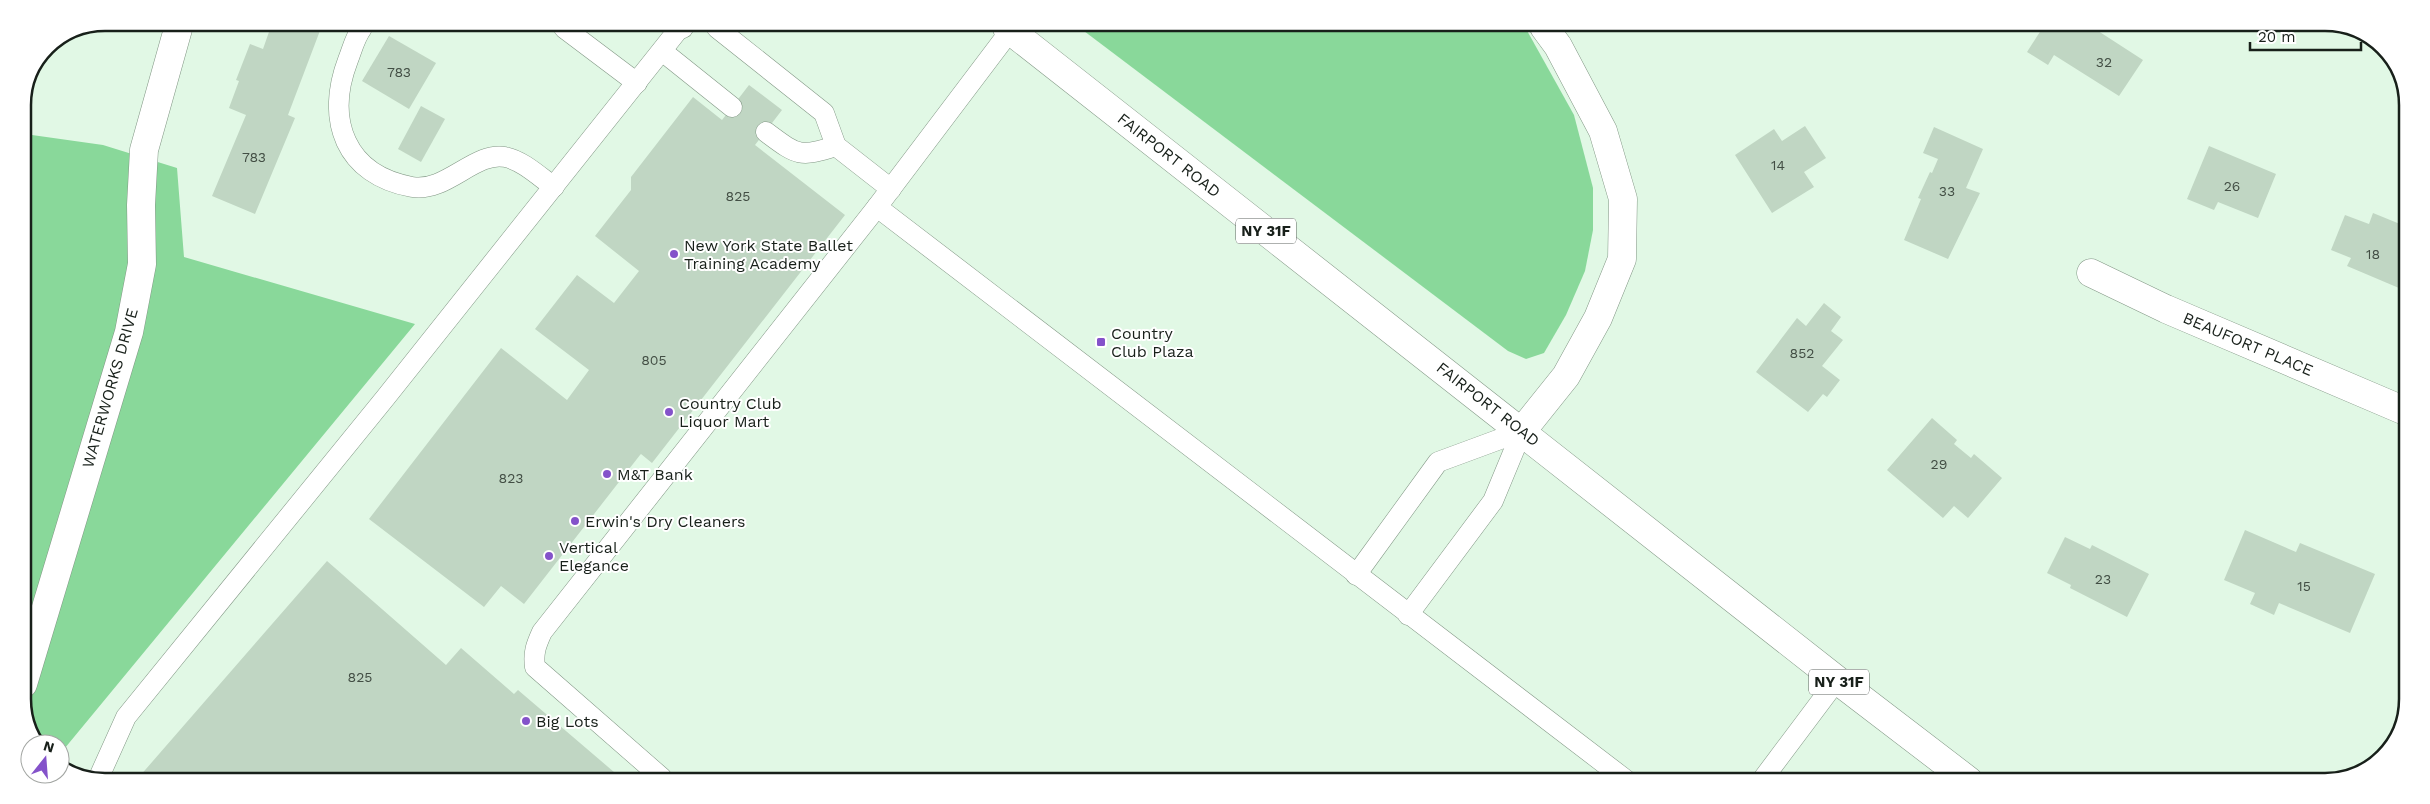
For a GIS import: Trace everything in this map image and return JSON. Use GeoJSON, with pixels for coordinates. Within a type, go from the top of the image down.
{"type":"FeatureCollection","features":[{"type":"Feature","properties":{"kind":"street","name":"WATERWORKS DRIVE"},"geometry":{"type":"LineString","coordinates":[[31,657],[129,332],[142,264],[141,205],[144,150],[177,31]]}},
{"type":"Feature","properties":{"kind":"street","name":"FAIRPORT ROAD"},"geometry":{"type":"LineString","coordinates":[[1011,31],[1837,680],[1959,773]]}},
{"type":"Feature","properties":{"kind":"street"},"geometry":{"type":"LineString","coordinates":[[1522,431],[1566,376],[1598,318],[1622,259],[1623,199],[1603,131],[1558,46],[1546,31]]}},
{"type":"Feature","properties":{"kind":"street","name":"BEAUFORT PLACE"},"geometry":{"type":"LineString","coordinates":[[2091,273],[2166,309],[2399,408]]}},
{"type":"Feature","properties":{"kind":"lane"},"geometry":{"type":"LineString","coordinates":[[361,31],[342,75],[340,114],[345,142],[359,163],[389,181],[415,187],[445,182],[480,161],[505,156],[524,166],[554,187]]}},
{"type":"Feature","properties":{"kind":"lane"},"geometry":{"type":"LineString","coordinates":[[568,31],[637,82]]}},
{"type":"Feature","properties":{"kind":"lane"},"geometry":{"type":"LineString","coordinates":[[101,773],[126,717],[554,187],[677,31]]}},
{"type":"Feature","properties":{"kind":"lane"},"geometry":{"type":"LineString","coordinates":[[721,31],[824,113],[836,146],[891,189]]}},
{"type":"Feature","properties":{"kind":"lane"},"geometry":{"type":"LineString","coordinates":[[656,773],[536,667],[534,656],[536,644],[542,632],[877,208],[1007,31]]}},
{"type":"Feature","properties":{"kind":"lane"},"geometry":{"type":"LineString","coordinates":[[662,51],[732,106]]}},
{"type":"Feature","properties":{"kind":"lane"},"geometry":{"type":"LineString","coordinates":[[766,132],[789,150],[809,154],[836,146]]}},
{"type":"Feature","properties":{"kind":"lane"},"geometry":{"type":"LineString","coordinates":[[877,208],[1408,616],[1617,773]]}},
{"type":"Feature","properties":{"kind":"lane"},"geometry":{"type":"LineString","coordinates":[[1356,575],[1438,462],[1522,431]]}},
{"type":"Feature","properties":{"kind":"lane"},"geometry":{"type":"LineString","coordinates":[[1408,616],[1493,501],[1522,431]]}},
{"type":"Feature","properties":{"kind":"lane"},"geometry":{"type":"LineString","coordinates":[[1767,773],[1837,680]]}},
{"type":"Feature","properties":{"kind":"green space"},"geometry":{"type":"Polygon","coordinates":[[[1084,31],[1527,31],[1574,115],[1593,188],[1593,230],[1585,271],[1566,315],[1544,353],[1526,359],[1508,351],[1084,31]]]}},
{"type":"Feature","properties":{"kind":"green space"},"geometry":{"type":"Polygon","coordinates":[[[31,134],[103,145],[177,168],[184,257],[415,324],[70,742],[70,734],[40,734],[31,703],[31,134]]]}},
{"type":"Feature","properties":{"kind":"building"},"geometry":{"type":"Polygon","coordinates":[[[269,31],[320,31],[288,115],[295,118],[255,214],[212,196],[246,115],[229,108],[239,81],[236,80],[250,44],[263,49],[269,31]]]}},
{"type":"Feature","properties":{"kind":"building"},"geometry":{"type":"Polygon","coordinates":[[[2040,31],[2098,31],[2143,60],[2119,96],[2054,55],[2048,65],[2027,52],[2040,31]]]}},
{"type":"Feature","properties":{"kind":"building"},"geometry":{"type":"Polygon","coordinates":[[[389,36],[436,63],[409,109],[362,81],[389,36]]]}},
{"type":"Feature","properties":{"kind":"building"},"geometry":{"type":"Polygon","coordinates":[[[749,85],[782,110],[755,145],[845,215],[652,463],[640,455],[524,604],[501,586],[484,607],[369,519],[501,348],[567,400],[589,370],[535,329],[577,275],[614,303],[639,271],[595,236],[631,190],[631,177],[693,97],[722,120],[749,85]]]}},
{"type":"Feature","properties":{"kind":"building"},"geometry":{"type":"Polygon","coordinates":[[[421,106],[445,119],[421,162],[398,149],[421,106]]]}},
{"type":"Feature","properties":{"kind":"building"},"geometry":{"type":"Polygon","coordinates":[[[1805,126],[1826,158],[1804,172],[1814,187],[1772,213],[1735,155],[1774,129],[1782,141],[1805,126]]]}},
{"type":"Feature","properties":{"kind":"building"},"geometry":{"type":"Polygon","coordinates":[[[1934,127],[1983,149],[1966,188],[1980,193],[1948,259],[1904,240],[1921,199],[1918,198],[1938,159],[1923,153],[1934,127]]]}},
{"type":"Feature","properties":{"kind":"building"},"geometry":{"type":"Polygon","coordinates":[[[2209,146],[2276,174],[2258,218],[2218,202],[2214,210],[2187,199],[2209,146]]]}},
{"type":"Feature","properties":{"kind":"building"},"geometry":{"type":"Polygon","coordinates":[[[2373,213],[2399,224],[2399,288],[2347,266],[2351,258],[2331,250],[2345,215],[2369,224],[2373,213]]]}},
{"type":"Feature","properties":{"kind":"building"},"geometry":{"type":"Polygon","coordinates":[[[1824,303],[1841,317],[1831,331],[1843,340],[1822,366],[1840,380],[1827,397],[1823,394],[1808,412],[1756,372],[1797,318],[1806,326],[1824,303]]]}},
{"type":"Feature","properties":{"kind":"building"},"geometry":{"type":"Polygon","coordinates":[[[1932,418],[1957,440],[1954,444],[1971,458],[1974,454],[2002,478],[1968,518],[1954,506],[1943,518],[1887,470],[1932,418]]]}},
{"type":"Feature","properties":{"kind":"building"},"geometry":{"type":"Polygon","coordinates":[[[2245,530],[2296,552],[2300,543],[2375,574],[2350,633],[2279,603],[2274,615],[2250,604],[2255,593],[2224,580],[2245,530]]]}},
{"type":"Feature","properties":{"kind":"building"},"geometry":{"type":"Polygon","coordinates":[[[2065,537],[2090,549],[2092,545],[2149,574],[2127,617],[2070,588],[2071,585],[2047,573],[2065,537]]]}},
{"type":"Feature","properties":{"kind":"building"},"geometry":{"type":"Polygon","coordinates":[[[327,561],[446,665],[461,648],[514,694],[518,690],[615,773],[142,773],[327,561]]]}},
{"type":"Feature","properties":{"kind":"place","name":"New York State Ballet Training Academy"},"geometry":{"type":"Point","coordinates":[674,254]}},
{"type":"Feature","properties":{"kind":"place","name":"Country Club Plaza"},"geometry":{"type":"Point","coordinates":[1101,342]}},
{"type":"Feature","properties":{"kind":"place","name":"Country Club Liquor Mart"},"geometry":{"type":"Point","coordinates":[669,412]}},
{"type":"Feature","properties":{"kind":"place","name":"M&T Bank"},"geometry":{"type":"Point","coordinates":[607,474]}},
{"type":"Feature","properties":{"kind":"place","name":"Erwin's Dry Cleaners"},"geometry":{"type":"Point","coordinates":[575,521]}},
{"type":"Feature","properties":{"kind":"place","name":"Vertical Elegance"},"geometry":{"type":"Point","coordinates":[549,556]}},
{"type":"Feature","properties":{"kind":"place","name":"Big Lots"},"geometry":{"type":"Point","coordinates":[526,721]}}]}
